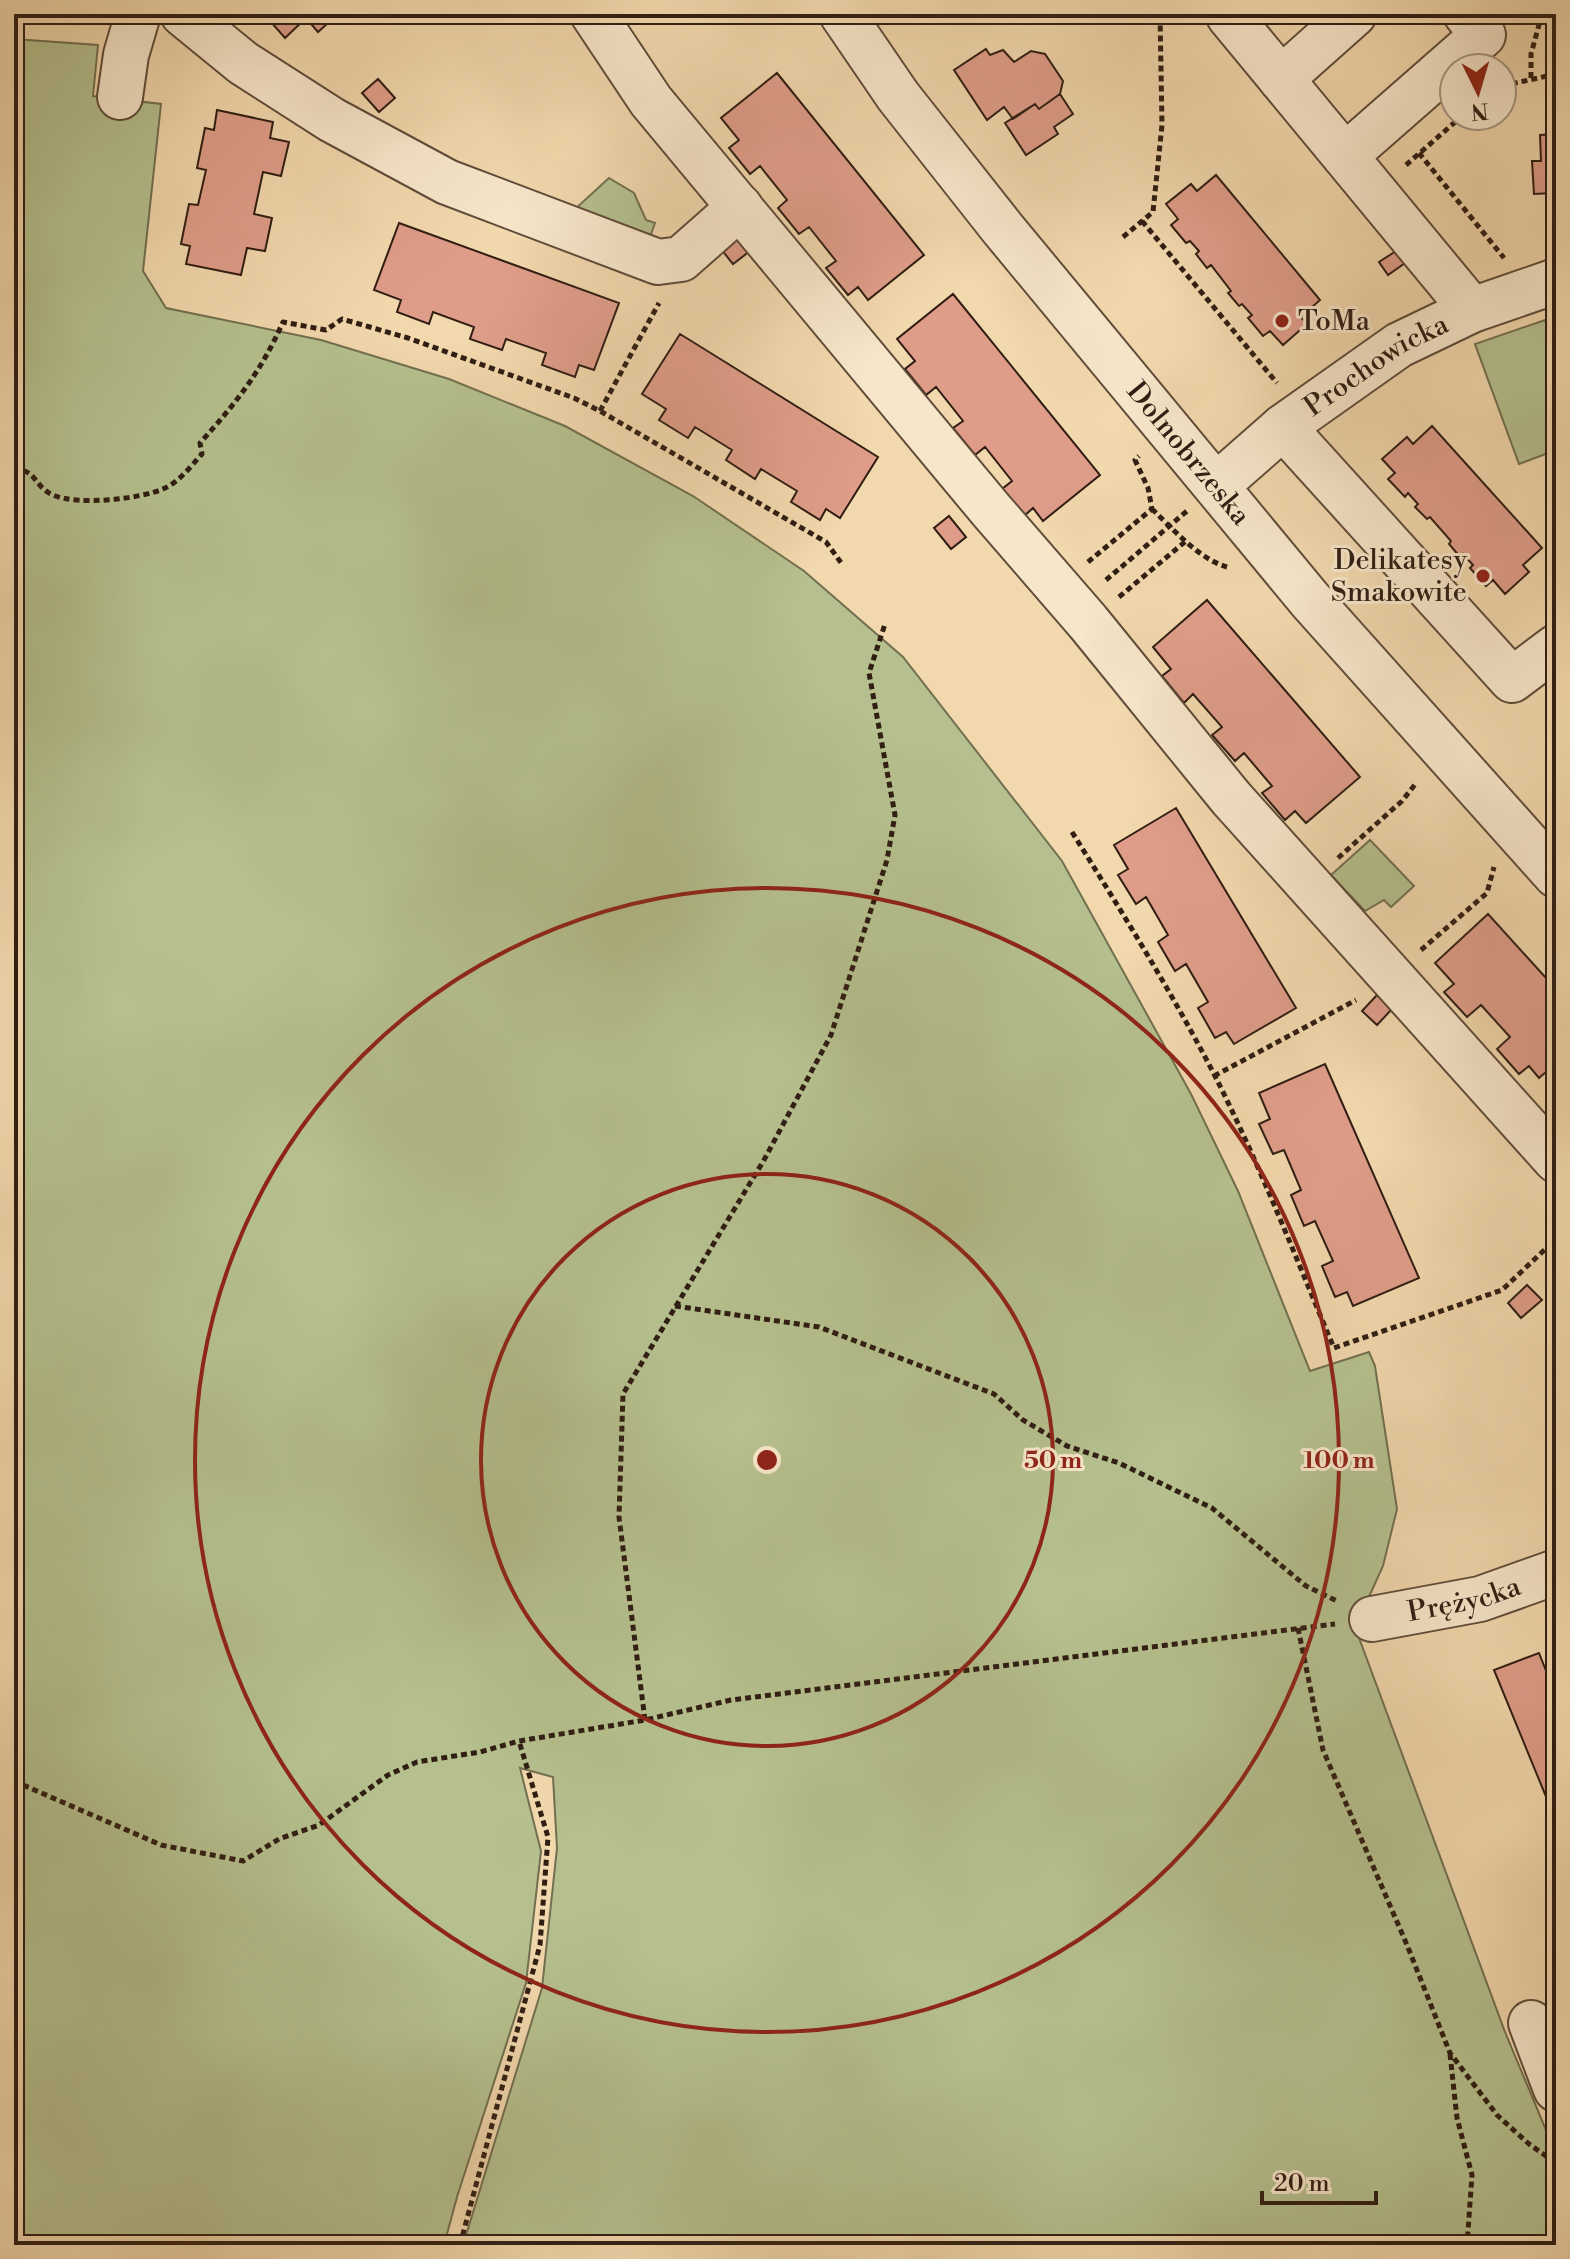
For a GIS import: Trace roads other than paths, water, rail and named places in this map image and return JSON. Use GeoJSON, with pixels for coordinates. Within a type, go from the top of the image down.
{"type":"FeatureCollection","features":[{"type":"Feature","properties":{"kind":"street"},"geometry":{"type":"LineString","coordinates":[[120,97],[126,55],[138,14]]}},
{"type":"Feature","properties":{"kind":"street"},"geometry":{"type":"LineString","coordinates":[[183,14],[243,63],[332,120],[447,182],[658,262],[681,259],[740,207]]}},
{"type":"Feature","properties":{"kind":"street"},"geometry":{"type":"LineString","coordinates":[[593,14],[651,101],[991,510],[1074,605],[1231,798],[1556,1160]]}},
{"type":"Feature","properties":{"kind":"street","name":"Dolnobrzeska"},"geometry":{"type":"LineString","coordinates":[[842,14],[898,96],[1003,229],[1310,600],[1556,875]]}},
{"type":"Feature","properties":{"kind":"street"},"geometry":{"type":"LineString","coordinates":[[1281,79],[1354,14]]}},
{"type":"Feature","properties":{"kind":"street"},"geometry":{"type":"LineString","coordinates":[[1345,156],[1483,35],[1466,14]]}},
{"type":"Feature","properties":{"kind":"street"},"geometry":{"type":"LineString","coordinates":[[1229,16],[1472,310]]}},
{"type":"Feature","properties":{"kind":"street","name":"Prochowicka"},"geometry":{"type":"LineString","coordinates":[[1217,485],[1285,411],[1399,345],[1472,310],[1556,281]]}},
{"type":"Feature","properties":{"kind":"street"},"geometry":{"type":"LineString","coordinates":[[1285,411],[1512,680],[1556,647]]}},
{"type":"Feature","properties":{"kind":"street","name":"Prężycka"},"geometry":{"type":"LineString","coordinates":[[1372,1619],[1480,1599],[1556,1572]]}},
{"type":"Feature","properties":{"kind":"street"},"geometry":{"type":"LineString","coordinates":[[1531,2023],[1556,2089]]}},
{"type":"Feature","properties":{"kind":"place","name":"ToMa"},"geometry":{"type":"Point","coordinates":[1282,321]}},
{"type":"Feature","properties":{"kind":"place","name":"Delikatesy Smakowite"},"geometry":{"type":"Point","coordinates":[1483,576]}}]}
